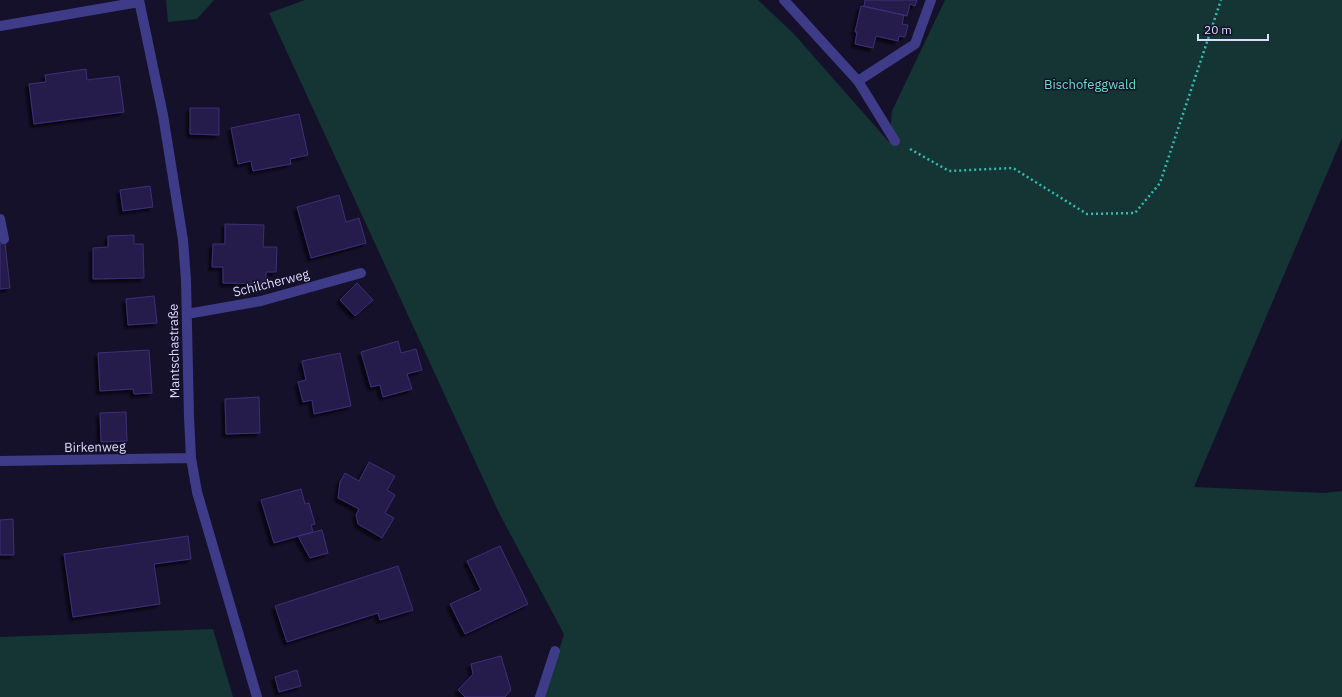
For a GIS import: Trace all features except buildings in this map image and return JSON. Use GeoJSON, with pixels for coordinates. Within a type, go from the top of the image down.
{"type":"FeatureCollection","features":[{"type":"Feature","properties":{"kind":"street"},"geometry":{"type":"LineString","coordinates":[[784,0],[858,81],[895,141]]}},
{"type":"Feature","properties":{"kind":"street"},"geometry":{"type":"LineString","coordinates":[[858,81],[915,44],[931,0]]}},
{"type":"Feature","properties":{"kind":"street"},"geometry":{"type":"LineString","coordinates":[[0,26],[139,1]]}},
{"type":"Feature","properties":{"kind":"street","name":"Mantschastraße"},"geometry":{"type":"LineString","coordinates":[[139,1],[163,115],[178,204],[184,256],[191,458],[197,492],[257,697]]}},
{"type":"Feature","properties":{"kind":"street"},"geometry":{"type":"LineString","coordinates":[[0,219],[4,239]]}},
{"type":"Feature","properties":{"kind":"street","name":"Schilcherweg"},"geometry":{"type":"LineString","coordinates":[[187,314],[261,301],[361,273]]}},
{"type":"Feature","properties":{"kind":"street","name":"Birkenweg"},"geometry":{"type":"LineString","coordinates":[[0,461],[191,458]]}},
{"type":"Feature","properties":{"kind":"street"},"geometry":{"type":"LineString","coordinates":[[540,697],[555,651]]}},
{"type":"Feature","properties":{"kind":"path"},"geometry":{"type":"LineString","coordinates":[[895,141],[949,171],[1013,168],[1087,214],[1135,213],[1160,183],[1220,0]]}},
{"type":"Feature","properties":{"kind":"green space"},"geometry":{"type":"Polygon","coordinates":[[[166,0],[214,0],[197,19],[168,22],[166,0]]]}},
{"type":"Feature","properties":{"kind":"green space","name":"Bischofeggwald"},"geometry":{"type":"Polygon","coordinates":[[[305,0],[758,0],[794,34],[889,142],[892,111],[945,0],[1342,0],[1342,138],[1194,487],[1324,493],[1342,491],[1342,697],[545,697],[564,634],[499,513],[269,13],[305,0]]]}},
{"type":"Feature","properties":{"kind":"green space"},"geometry":{"type":"Polygon","coordinates":[[[213,629],[233,697],[0,697],[0,637],[213,629]]]}}]}
